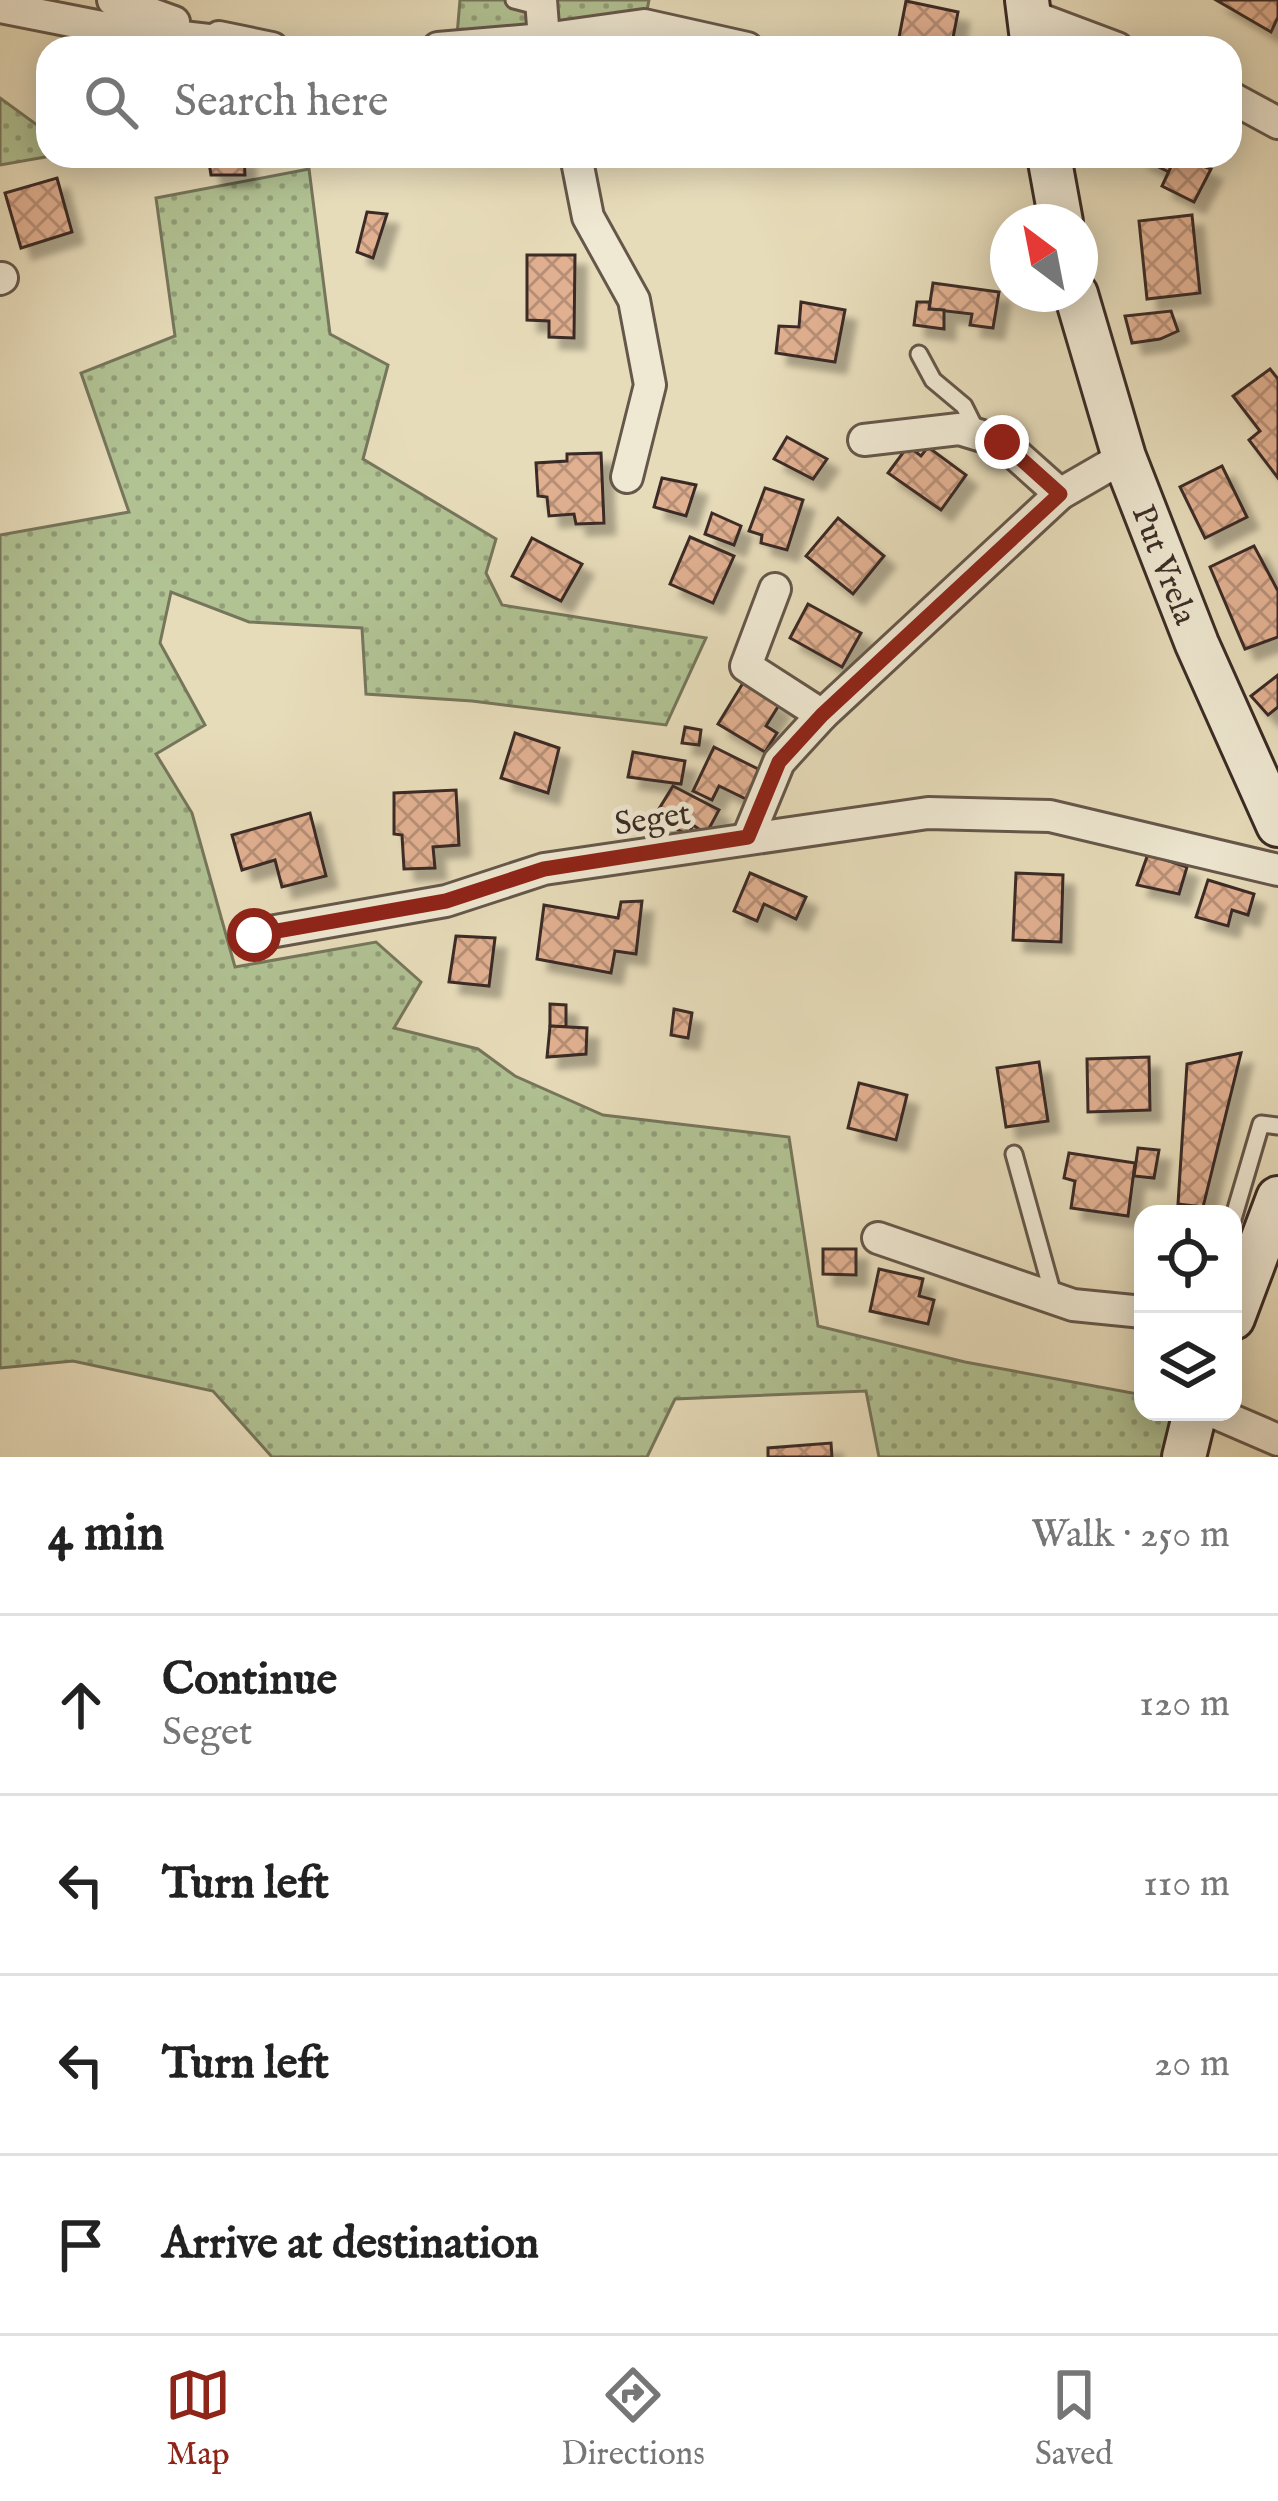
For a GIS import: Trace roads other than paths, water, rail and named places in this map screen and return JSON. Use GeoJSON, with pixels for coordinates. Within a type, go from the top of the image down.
{"type":"FeatureCollection","features":[{"type":"Feature","properties":{"kind":"main road"},"geometry":{"type":"LineString","coordinates":[[1051,168],[1058,204]]}},
{"type":"Feature","properties":{"kind":"main road","name":"Put Vrela"},"geometry":{"type":"LineString","coordinates":[[1081,312],[1124,457],[1197,644],[1278,825]]}},
{"type":"Feature","properties":{"kind":"main road"},"geometry":{"type":"LineString","coordinates":[[1235,1313],[1278,1198]]}},
{"type":"Feature","properties":{"kind":"main road"},"geometry":{"type":"LineString","coordinates":[[1184,1457],[1193,1421]]}},
{"type":"Feature","properties":{"kind":"street"},"geometry":{"type":"LineString","coordinates":[[113,0],[215,36]]}},
{"type":"Feature","properties":{"kind":"street"},"geometry":{"type":"LineString","coordinates":[[532,2],[543,36]]}},
{"type":"Feature","properties":{"kind":"street"},"geometry":{"type":"LineString","coordinates":[[0,7],[178,36]]}},
{"type":"Feature","properties":{"kind":"street"},"geometry":{"type":"LineString","coordinates":[[1030,21],[1078,36]]}},
{"type":"Feature","properties":{"kind":"street"},"geometry":{"type":"LineString","coordinates":[[599,36],[644,25],[693,36]]}},
{"type":"Feature","properties":{"kind":"street"},"geometry":{"type":"LineString","coordinates":[[1242,104],[1278,123]]}},
{"type":"Feature","properties":{"kind":"street"},"geometry":{"type":"LineString","coordinates":[[578,168],[588,217],[634,300],[650,385],[626,477]]}},
{"type":"Feature","properties":{"kind":"street"},"geometry":{"type":"LineString","coordinates":[[864,440],[959,429],[1002,442],[1060,494]]}},
{"type":"Feature","properties":{"kind":"street"},"geometry":{"type":"LineString","coordinates":[[748,837],[779,762],[822,715],[1060,494],[1124,457]]}},
{"type":"Feature","properties":{"kind":"street"},"geometry":{"type":"LineString","coordinates":[[775,589],[746,666],[822,715]]}},
{"type":"Feature","properties":{"kind":"street","name":"Seget"},"geometry":{"type":"LineString","coordinates":[[254,935],[446,901],[544,869],[928,813],[1050,816],[1278,870]]}},
{"type":"Feature","properties":{"kind":"street"},"geometry":{"type":"LineString","coordinates":[[878,1238],[1073,1305],[1134,1311]]}},
{"type":"Feature","properties":{"kind":"street"},"geometry":{"type":"LineString","coordinates":[[1235,1421],[1278,1439]]}},
{"type":"Feature","properties":{"kind":"lane"},"geometry":{"type":"LineString","coordinates":[[919,353],[933,380],[964,406],[978,435]]}},
{"type":"Feature","properties":{"kind":"lane"},"geometry":{"type":"LineString","coordinates":[[1237,1205],[1261,1124],[1278,1126]]}},
{"type":"Feature","properties":{"kind":"lane"},"geometry":{"type":"LineString","coordinates":[[1014,1154],[1054,1298]]}}]}
